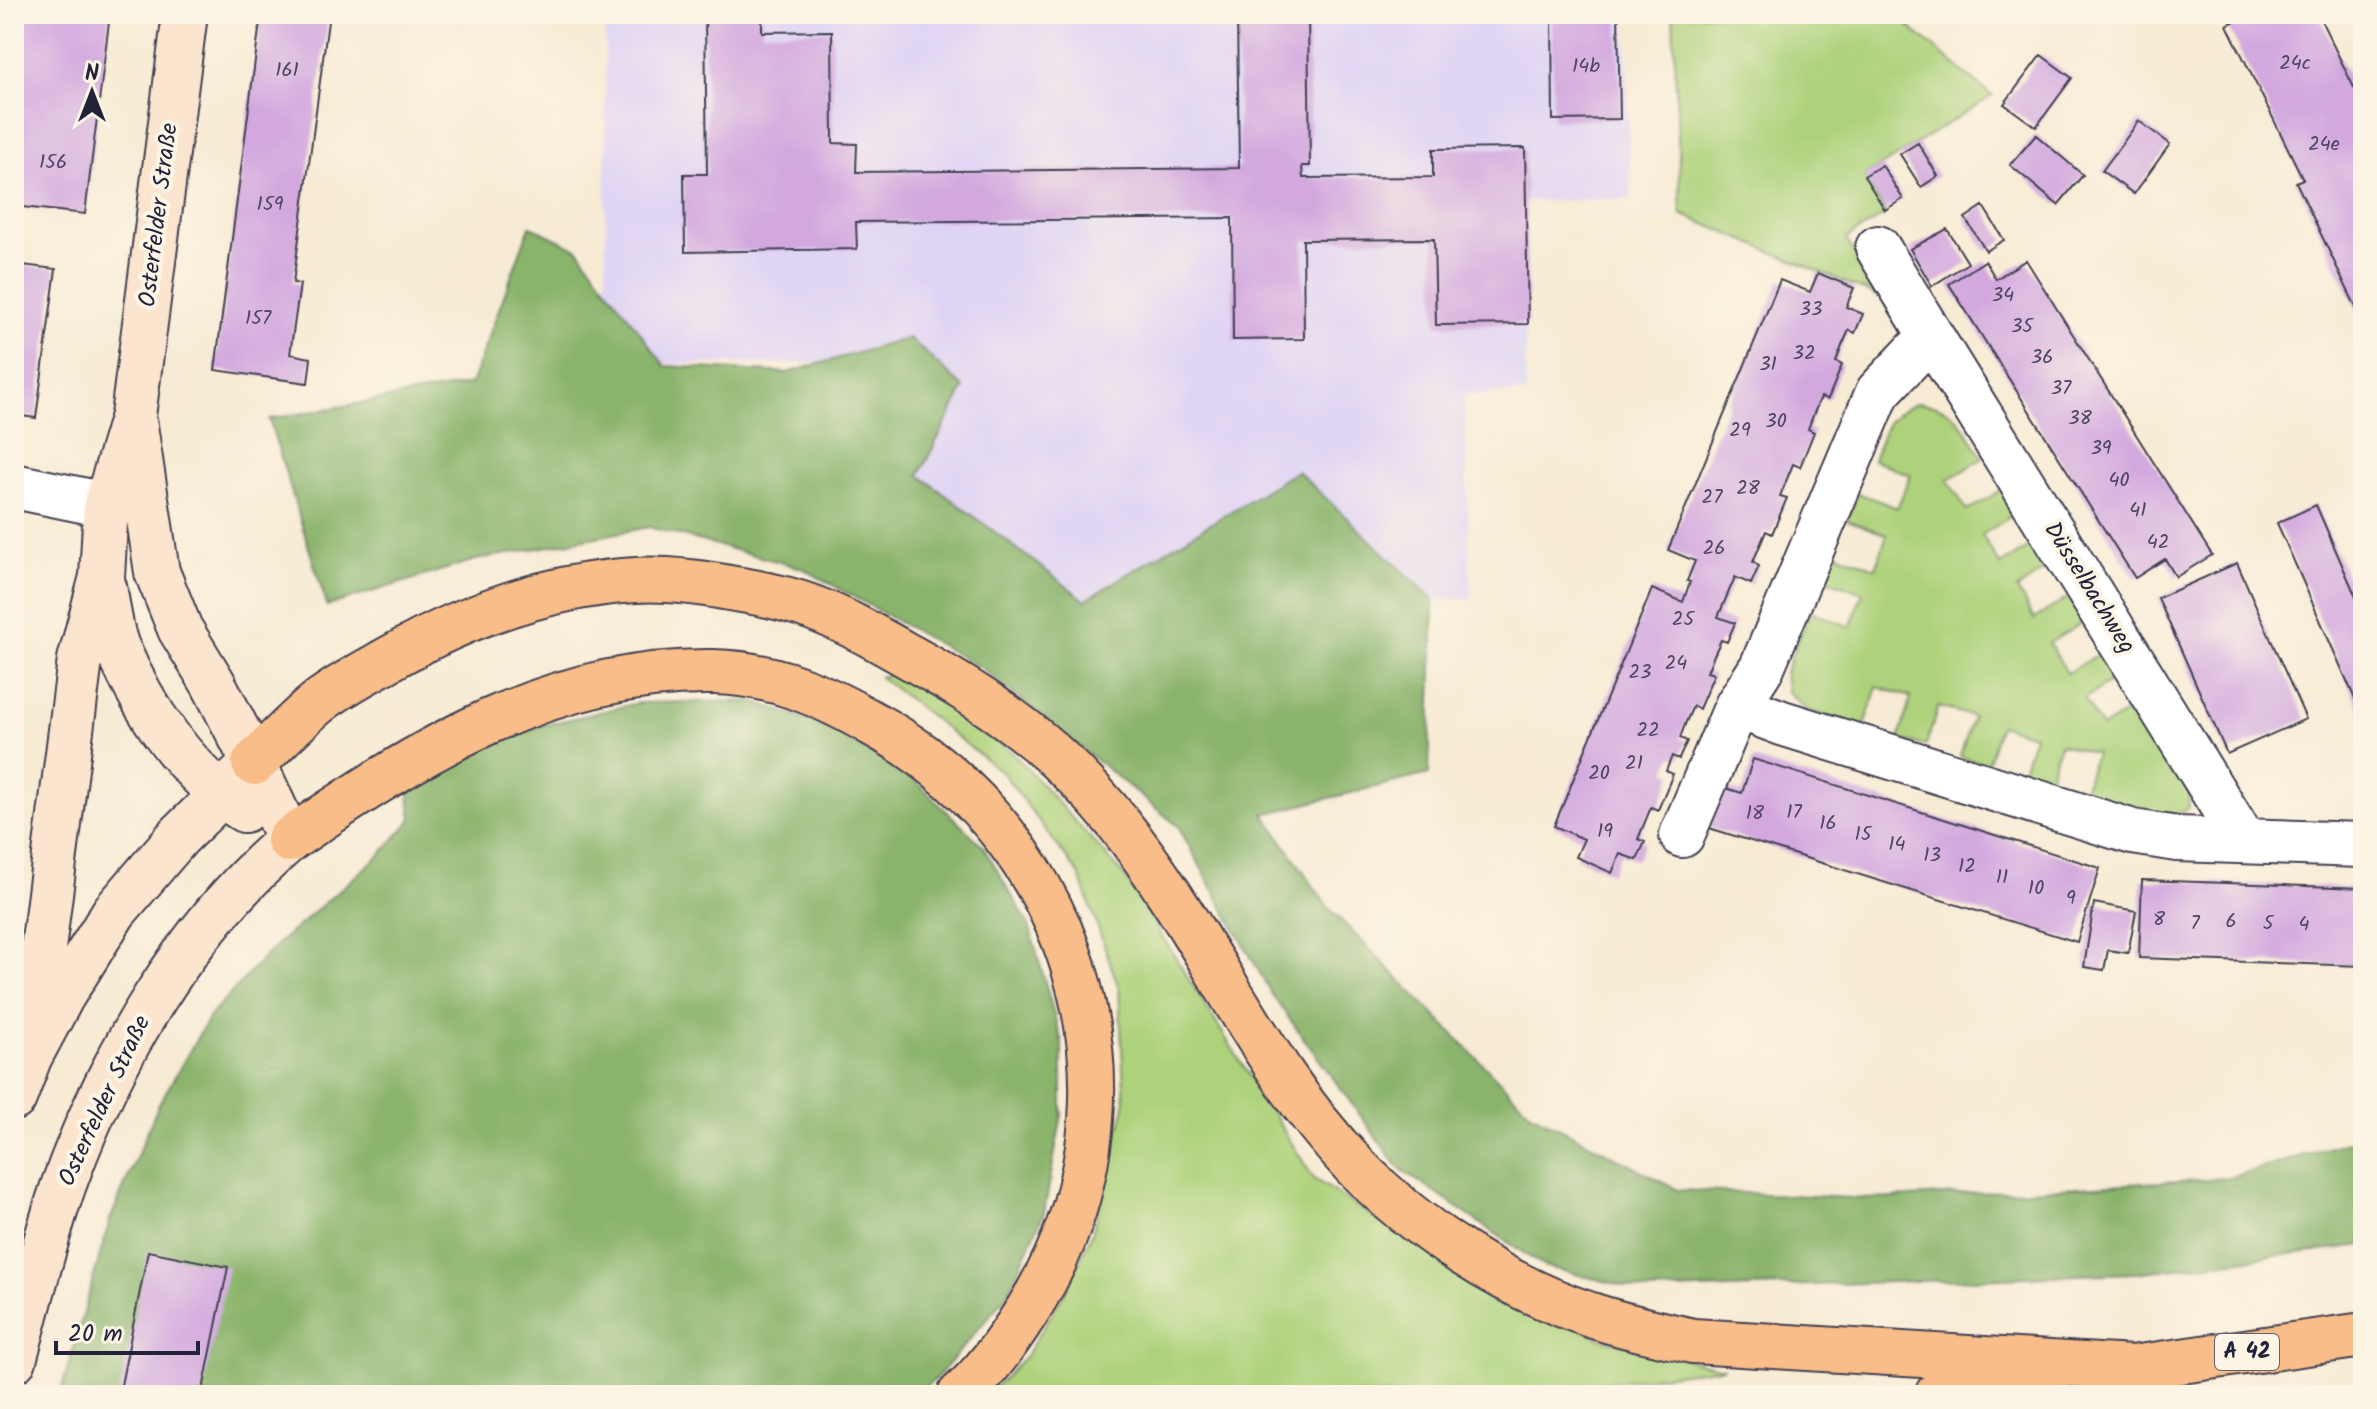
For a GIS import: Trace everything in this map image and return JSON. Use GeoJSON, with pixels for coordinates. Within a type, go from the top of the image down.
{"type":"FeatureCollection","features":[{"type":"Feature","properties":{"kind":"highway"},"geometry":{"type":"LineString","coordinates":[[254,763],[320,701],[351,681],[414,645],[506,605],[577,588],[638,580],[700,583],[761,593],[811,607],[851,624],[971,690],[1029,731],[1076,775],[1118,823],[1156,874],[1271,1062],[1297,1098],[1355,1166],[1389,1197],[1469,1257],[1527,1289],[1584,1313],[1693,1341],[2132,1368]]}},
{"type":"Feature","properties":{"kind":"highway"},"geometry":{"type":"LineString","coordinates":[[289,840],[365,789],[450,738],[489,720],[579,689],[671,673],[716,672],[786,683],[827,698],[894,735],[947,773],[984,808],[1016,847],[1051,907],[1078,979],[1087,1027],[1091,1077],[1089,1138],[1078,1194],[1061,1247],[1040,1291],[1020,1322],[976,1381],[960,1395]]}},
{"type":"Feature","properties":{"kind":"highway","name":"A 42"},"geometry":{"type":"LineString","coordinates":[[1937,1395],[2363,1335]]}},
{"type":"Feature","properties":{"kind":"main road","name":"Osterfelder Straße"},"geometry":{"type":"LineString","coordinates":[[22,1078],[80,660],[102,577],[106,505],[133,416],[185,14]]}},
{"type":"Feature","properties":{"kind":"main road","name":"Osterfelder Straße"},"geometry":{"type":"LineString","coordinates":[[133,416],[157,572],[180,629],[213,683],[289,840]]}},
{"type":"Feature","properties":{"kind":"main road","name":"Osterfelder Straße"},"geometry":{"type":"LineString","coordinates":[[102,577],[116,645],[147,703],[190,767],[220,795],[289,840]]}},
{"type":"Feature","properties":{"kind":"main road","name":"Osterfelder Straße"},"geometry":{"type":"LineString","coordinates":[[22,1078],[62,996],[114,912],[179,836],[254,763]]}},
{"type":"Feature","properties":{"kind":"main road","name":"Osterfelder Straße"},"geometry":{"type":"LineString","coordinates":[[14,1360],[64,1185],[127,1043],[165,982],[216,913],[253,871],[289,840]]}},
{"type":"Feature","properties":{"kind":"street","name":"Düsselbachweg"},"geometry":{"type":"LineString","coordinates":[[1878,248],[2244,841]]}},
{"type":"Feature","properties":{"kind":"street"},"geometry":{"type":"LineString","coordinates":[[1682,835],[1737,706],[1762,667],[1878,392],[1931,336]]}},
{"type":"Feature","properties":{"kind":"street"},"geometry":{"type":"LineString","coordinates":[[14,486],[106,505]]}},
{"type":"Feature","properties":{"kind":"street"},"geometry":{"type":"LineString","coordinates":[[1737,706],[1810,732],[2133,832],[2156,837],[2363,845]]}},
{"type":"Feature","properties":{"kind":"shaded area"},"geometry":{"type":"Polygon","coordinates":[[[605,14],[1625,14],[1631,199],[1525,201],[1526,393],[1464,395],[1471,600],[1086,600],[919,475],[919,362],[606,364],[605,14]]]}},
{"type":"Feature","properties":{"kind":"green space"},"geometry":{"type":"Polygon","coordinates":[[[1673,14],[1894,14],[1992,96],[1865,176],[1886,214],[1846,239],[1883,298],[1681,214],[1673,14]]]}},
{"type":"Feature","properties":{"kind":"green space"},"geometry":{"type":"Polygon","coordinates":[[[530,226],[578,249],[665,366],[787,373],[909,338],[964,388],[919,475],[1085,600],[1297,471],[1434,600],[1429,774],[1264,814],[1328,907],[1531,1113],[1678,1190],[1875,1199],[2229,1178],[2363,1137],[2363,1245],[2135,1273],[1645,1291],[1543,1266],[1399,1168],[1272,995],[1178,826],[983,669],[802,568],[649,527],[475,560],[327,606],[269,419],[471,384],[530,226]]]}},
{"type":"Feature","properties":{"kind":"green space"},"geometry":{"type":"Polygon","coordinates":[[[1917,403],[1941,408],[1958,419],[1983,458],[1948,480],[1967,511],[2002,490],[2017,512],[1982,535],[2000,565],[2036,543],[2051,566],[2017,589],[2034,619],[2069,597],[2084,622],[2049,643],[2067,673],[2105,651],[2120,675],[2084,699],[2102,728],[2138,705],[2190,786],[2188,808],[2176,816],[2135,811],[2082,796],[2095,753],[2060,744],[2047,784],[2021,776],[2034,735],[2000,725],[1987,765],[1960,756],[1973,716],[1938,707],[1926,746],[1899,739],[1911,697],[1877,687],[1864,727],[1807,710],[1787,691],[1785,672],[1810,611],[1850,627],[1863,593],[1823,578],[1834,552],[1875,568],[1887,535],[1847,520],[1858,493],[1897,508],[1911,475],[1873,460],[1887,425],[1898,413],[1917,403]]]}},
{"type":"Feature","properties":{"kind":"green space"},"geometry":{"type":"Polygon","coordinates":[[[896,672],[1012,752],[1123,874],[1314,1179],[1445,1263],[1599,1338],[1724,1368],[1504,1395],[987,1395],[1025,1357],[1067,1289],[1092,1233],[1125,1106],[1119,988],[1080,876],[1003,773],[880,677],[896,672]]]}},
{"type":"Feature","properties":{"kind":"green space"},"geometry":{"type":"Polygon","coordinates":[[[752,701],[837,731],[913,779],[983,846],[1029,925],[1062,1043],[1062,1114],[1044,1213],[1008,1294],[936,1379],[913,1395],[60,1395],[110,1220],[158,1106],[209,1017],[274,947],[381,854],[412,819],[408,787],[458,759],[531,728],[638,703],[752,701]]]}},
{"type":"Feature","properties":{"kind":"building"},"geometry":{"type":"Polygon","coordinates":[[[17,14],[110,14],[85,214],[14,206],[14,121],[20,78],[14,77],[17,14]]]}},
{"type":"Feature","properties":{"kind":"building"},"geometry":{"type":"Polygon","coordinates":[[[261,14],[329,14],[293,283],[300,284],[290,354],[311,358],[308,383],[215,370],[261,14]]]}},
{"type":"Feature","properties":{"kind":"building"},"geometry":{"type":"Polygon","coordinates":[[[705,14],[762,14],[762,32],[832,31],[833,143],[857,144],[856,172],[1239,168],[1237,14],[1308,14],[1310,166],[1302,166],[1303,178],[1433,177],[1433,149],[1525,148],[1528,324],[1436,325],[1434,239],[1303,240],[1304,339],[1233,340],[1232,218],[856,222],[857,249],[685,252],[684,174],[707,174],[705,14]]]}},
{"type":"Feature","properties":{"kind":"building"},"geometry":{"type":"Polygon","coordinates":[[[1552,14],[1618,14],[1620,119],[1553,120],[1552,14]]]}},
{"type":"Feature","properties":{"kind":"building"},"geometry":{"type":"Polygon","coordinates":[[[2249,14],[2318,14],[2363,106],[2363,322],[2296,182],[2303,179],[2227,25],[2249,14]]]}},
{"type":"Feature","properties":{"kind":"building"},"geometry":{"type":"Polygon","coordinates":[[[2041,55],[2072,78],[2036,127],[2004,104],[2041,55]]]}},
{"type":"Feature","properties":{"kind":"building"},"geometry":{"type":"Polygon","coordinates":[[[2139,121],[2170,144],[2134,194],[2102,171],[2139,121]]]}},
{"type":"Feature","properties":{"kind":"building"},"geometry":{"type":"Polygon","coordinates":[[[2036,135],[2083,175],[2058,205],[2010,165],[2036,135]]]}},
{"type":"Feature","properties":{"kind":"building"},"geometry":{"type":"Polygon","coordinates":[[[1918,143],[1938,176],[1921,187],[1900,154],[1918,143]]]}},
{"type":"Feature","properties":{"kind":"building"},"geometry":{"type":"Polygon","coordinates":[[[1882,165],[1903,199],[1885,210],[1864,176],[1882,165]]]}},
{"type":"Feature","properties":{"kind":"building"},"geometry":{"type":"Polygon","coordinates":[[[1983,206],[2004,240],[1986,251],[1965,218],[1983,206]]]}},
{"type":"Feature","properties":{"kind":"building"},"geometry":{"type":"Polygon","coordinates":[[[1947,229],[1968,263],[1932,286],[1910,249],[1947,229]]]}},
{"type":"Feature","properties":{"kind":"building"},"geometry":{"type":"Polygon","coordinates":[[[2026,260],[2212,555],[2176,577],[2165,559],[2135,578],[1949,284],[1985,261],[1996,279],[2026,260]]]}},
{"type":"Feature","properties":{"kind":"building"},"geometry":{"type":"Polygon","coordinates":[[[14,264],[56,269],[36,418],[14,415],[14,264]]]}},
{"type":"Feature","properties":{"kind":"building"},"geometry":{"type":"Polygon","coordinates":[[[1818,273],[1854,288],[1846,307],[1863,314],[1855,333],[1849,330],[1842,346],[1836,362],[1842,365],[1828,399],[1821,397],[1814,413],[1808,429],[1814,432],[1800,467],[1793,464],[1780,496],[1787,498],[1772,534],[1766,531],[1753,562],[1759,566],[1751,584],[1735,577],[1718,617],[1735,623],[1727,642],[1721,640],[1714,655],[1707,672],[1714,674],[1699,709],[1693,706],[1686,722],[1680,738],[1687,741],[1679,759],[1672,756],[1666,771],[1673,774],[1658,810],[1651,807],[1638,839],[1645,842],[1637,860],[1620,854],[1612,873],[1576,857],[1584,839],[1554,826],[1652,589],[1683,602],[1695,561],[1668,550],[1780,280],[1810,292],[1818,273]]]}},
{"type":"Feature","properties":{"kind":"building"},"geometry":{"type":"Polygon","coordinates":[[[2316,505],[2363,613],[2363,717],[2277,523],[2316,505]]]}},
{"type":"Feature","properties":{"kind":"building"},"geometry":{"type":"Polygon","coordinates":[[[2237,563],[2306,719],[2227,754],[2158,598],[2237,563]]]}},
{"type":"Feature","properties":{"kind":"building"},"geometry":{"type":"Polygon","coordinates":[[[1753,759],[2100,868],[2077,942],[1709,828],[1722,787],[1742,793],[1753,759]]]}},
{"type":"Feature","properties":{"kind":"building"},"geometry":{"type":"Polygon","coordinates":[[[2142,880],[2363,888],[2363,966],[2139,958],[2142,880]]]}},
{"type":"Feature","properties":{"kind":"building"},"geometry":{"type":"Polygon","coordinates":[[[2094,903],[2136,911],[2128,953],[2108,950],[2104,970],[2084,967],[2094,903]]]}},
{"type":"Feature","properties":{"kind":"building"},"geometry":{"type":"Polygon","coordinates":[[[148,1251],[228,1267],[202,1395],[119,1395],[148,1251]]]}}]}
